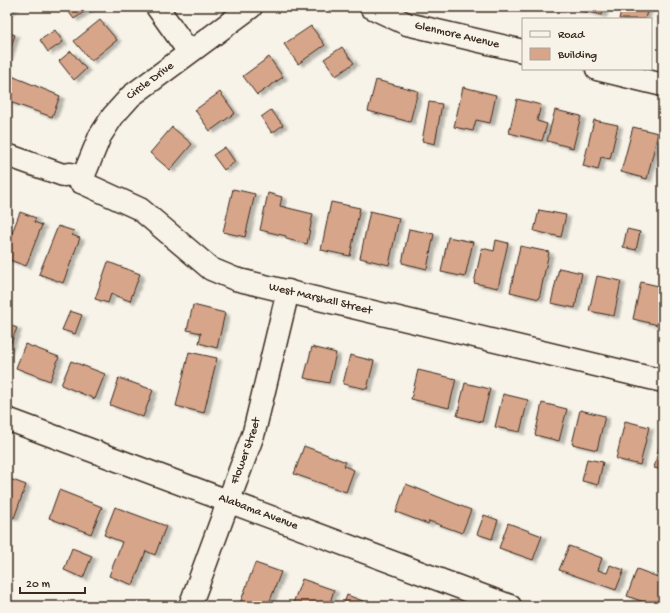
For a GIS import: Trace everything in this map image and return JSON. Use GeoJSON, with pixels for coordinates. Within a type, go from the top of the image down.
{"type":"FeatureCollection","features":[{"type":"Feature","properties":{"kind":"street"},"geometry":{"type":"LineString","coordinates":[[157,7],[189,52]]}},
{"type":"Feature","properties":{"kind":"street","name":"Circle Drive"},"geometry":{"type":"LineString","coordinates":[[82,182],[100,136],[113,116],[131,96],[250,7]]}},
{"type":"Feature","properties":{"kind":"street","name":"Glenmore Avenue"},"geometry":{"type":"LineString","coordinates":[[371,7],[407,24],[522,51]]}},
{"type":"Feature","properties":{"kind":"street"},"geometry":{"type":"LineString","coordinates":[[601,70],[663,84]]}},
{"type":"Feature","properties":{"kind":"street","name":"West Marshall Street"},"geometry":{"type":"LineString","coordinates":[[7,155],[63,175],[71,174],[82,182],[140,209],[211,269],[235,280],[288,291],[663,381]]}},
{"type":"Feature","properties":{"kind":"street","name":"Flower Street"},"geometry":{"type":"LineString","coordinates":[[190,606],[254,432],[288,291]]}},
{"type":"Feature","properties":{"kind":"street","name":"Alabama Avenue"},"geometry":{"type":"LineString","coordinates":[[7,419],[510,606]]}},
{"type":"Feature","properties":{"kind":"building"},"geometry":{"type":"Polygon","coordinates":[[[7,7],[15,7],[7,12],[7,7]]]}},
{"type":"Feature","properties":{"kind":"building"},"geometry":{"type":"Polygon","coordinates":[[[65,7],[91,7],[74,19],[65,7]]]}},
{"type":"Feature","properties":{"kind":"building"},"geometry":{"type":"Polygon","coordinates":[[[546,7],[560,7],[560,10],[546,7]]]}},
{"type":"Feature","properties":{"kind":"building"},"geometry":{"type":"Polygon","coordinates":[[[578,7],[604,7],[602,15],[577,9],[578,7]]]}},
{"type":"Feature","properties":{"kind":"building"},"geometry":{"type":"Polygon","coordinates":[[[622,7],[648,7],[645,18],[619,18],[622,7]]]}},
{"type":"Feature","properties":{"kind":"building"},"geometry":{"type":"Polygon","coordinates":[[[663,18],[663,31],[660,30],[663,18]]]}},
{"type":"Feature","properties":{"kind":"building"},"geometry":{"type":"Polygon","coordinates":[[[100,20],[117,40],[91,61],[74,41],[100,20]]]}},
{"type":"Feature","properties":{"kind":"building"},"geometry":{"type":"Polygon","coordinates":[[[311,26],[325,45],[298,64],[284,44],[311,26]]]}},
{"type":"Feature","properties":{"kind":"building"},"geometry":{"type":"Polygon","coordinates":[[[55,30],[63,42],[48,52],[40,40],[55,30]]]}},
{"type":"Feature","properties":{"kind":"building"},"geometry":{"type":"Polygon","coordinates":[[[7,32],[15,35],[8,56],[7,56],[7,32]]]}},
{"type":"Feature","properties":{"kind":"building"},"geometry":{"type":"Polygon","coordinates":[[[342,47],[354,63],[336,76],[324,59],[342,47]]]}},
{"type":"Feature","properties":{"kind":"building"},"geometry":{"type":"Polygon","coordinates":[[[71,51],[86,69],[74,80],[59,61],[71,51]]]}},
{"type":"Feature","properties":{"kind":"building"},"geometry":{"type":"Polygon","coordinates":[[[269,57],[283,77],[257,95],[243,76],[269,57]]]}},
{"type":"Feature","properties":{"kind":"building"},"geometry":{"type":"Polygon","coordinates":[[[7,74],[60,96],[52,117],[7,101],[7,74]]]}},
{"type":"Feature","properties":{"kind":"building"},"geometry":{"type":"Polygon","coordinates":[[[376,80],[418,91],[410,122],[368,111],[376,80]]]}},
{"type":"Feature","properties":{"kind":"building"},"geometry":{"type":"Polygon","coordinates":[[[463,87],[496,95],[490,123],[476,120],[473,131],[454,127],[463,87]]]}},
{"type":"Feature","properties":{"kind":"building"},"geometry":{"type":"Polygon","coordinates":[[[220,92],[235,113],[210,131],[195,110],[220,92]]]}},
{"type":"Feature","properties":{"kind":"building"},"geometry":{"type":"Polygon","coordinates":[[[517,99],[541,105],[537,121],[547,124],[542,141],[509,133],[517,99]]]}},
{"type":"Feature","properties":{"kind":"building"},"geometry":{"type":"Polygon","coordinates":[[[429,102],[442,104],[435,144],[422,141],[429,102]]]}},
{"type":"Feature","properties":{"kind":"building"},"geometry":{"type":"Polygon","coordinates":[[[271,110],[283,125],[272,133],[261,117],[271,110]]]}},
{"type":"Feature","properties":{"kind":"building"},"geometry":{"type":"Polygon","coordinates":[[[555,110],[581,116],[573,148],[547,141],[555,110]]]}},
{"type":"Feature","properties":{"kind":"building"},"geometry":{"type":"Polygon","coordinates":[[[594,120],[618,125],[610,159],[601,157],[598,170],[583,166],[594,120]]]}},
{"type":"Feature","properties":{"kind":"building"},"geometry":{"type":"Polygon","coordinates":[[[172,127],[192,144],[170,170],[150,153],[172,127]]]}},
{"type":"Feature","properties":{"kind":"building"},"geometry":{"type":"Polygon","coordinates":[[[633,127],[658,133],[647,179],[621,172],[633,127]]]}},
{"type":"Feature","properties":{"kind":"building"},"geometry":{"type":"Polygon","coordinates":[[[225,147],[235,162],[224,170],[213,155],[225,147]]]}},
{"type":"Feature","properties":{"kind":"building"},"geometry":{"type":"Polygon","coordinates":[[[233,189],[255,194],[245,237],[223,232],[233,189]]]}},
{"type":"Feature","properties":{"kind":"building"},"geometry":{"type":"Polygon","coordinates":[[[268,193],[282,197],[280,206],[313,214],[307,244],[286,239],[286,236],[260,230],[268,193]]]}},
{"type":"Feature","properties":{"kind":"building"},"geometry":{"type":"Polygon","coordinates":[[[331,202],[360,208],[350,256],[321,250],[331,202]]]}},
{"type":"Feature","properties":{"kind":"building"},"geometry":{"type":"Polygon","coordinates":[[[539,210],[566,215],[561,237],[534,231],[539,210]]]}},
{"type":"Feature","properties":{"kind":"building"},"geometry":{"type":"Polygon","coordinates":[[[370,211],[399,218],[389,265],[360,258],[370,211]]]}},
{"type":"Feature","properties":{"kind":"building"},"geometry":{"type":"Polygon","coordinates":[[[20,212],[36,218],[34,222],[42,225],[26,266],[7,259],[7,246],[20,212]]]}},
{"type":"Feature","properties":{"kind":"building"},"geometry":{"type":"Polygon","coordinates":[[[58,226],[74,231],[72,235],[80,238],[63,283],[39,274],[58,226]]]}},
{"type":"Feature","properties":{"kind":"building"},"geometry":{"type":"Polygon","coordinates":[[[409,229],[434,234],[427,269],[402,263],[409,229]]]}},
{"type":"Feature","properties":{"kind":"building"},"geometry":{"type":"Polygon","coordinates":[[[627,229],[640,232],[636,250],[623,247],[627,229]]]}},
{"type":"Feature","properties":{"kind":"building"},"geometry":{"type":"Polygon","coordinates":[[[448,237],[473,242],[465,277],[441,272],[448,237]]]}},
{"type":"Feature","properties":{"kind":"building"},"geometry":{"type":"Polygon","coordinates":[[[496,240],[508,243],[498,288],[474,283],[482,248],[494,251],[496,240]]]}},
{"type":"Feature","properties":{"kind":"building"},"geometry":{"type":"Polygon","coordinates":[[[520,246],[549,252],[539,299],[510,292],[520,246]]]}},
{"type":"Feature","properties":{"kind":"building"},"geometry":{"type":"Polygon","coordinates":[[[108,262],[140,274],[130,301],[111,294],[108,303],[95,299],[108,262]]]}},
{"type":"Feature","properties":{"kind":"building"},"geometry":{"type":"Polygon","coordinates":[[[559,268],[582,273],[575,308],[551,303],[559,268]]]}},
{"type":"Feature","properties":{"kind":"building"},"geometry":{"type":"Polygon","coordinates":[[[597,276],[621,281],[614,316],[589,311],[597,276]]]}},
{"type":"Feature","properties":{"kind":"building"},"geometry":{"type":"Polygon","coordinates":[[[641,282],[663,287],[663,303],[658,325],[633,319],[641,282]]]}},
{"type":"Feature","properties":{"kind":"building"},"geometry":{"type":"Polygon","coordinates":[[[193,305],[225,313],[217,348],[199,343],[201,333],[187,330],[193,305]]]}},
{"type":"Feature","properties":{"kind":"building"},"geometry":{"type":"Polygon","coordinates":[[[70,311],[82,315],[75,334],[62,330],[70,311]]]}},
{"type":"Feature","properties":{"kind":"building"},"geometry":{"type":"Polygon","coordinates":[[[7,324],[17,328],[7,352],[7,324]]]}},
{"type":"Feature","properties":{"kind":"building"},"geometry":{"type":"Polygon","coordinates":[[[25,344],[59,357],[50,381],[16,368],[25,344]]]}},
{"type":"Feature","properties":{"kind":"building"},"geometry":{"type":"Polygon","coordinates":[[[312,347],[336,353],[329,383],[304,378],[312,347]]]}},
{"type":"Feature","properties":{"kind":"building"},"geometry":{"type":"Polygon","coordinates":[[[189,352],[217,358],[204,413],[176,406],[189,352]]]}},
{"type":"Feature","properties":{"kind":"building"},"geometry":{"type":"Polygon","coordinates":[[[350,355],[374,361],[367,389],[343,384],[350,355]]]}},
{"type":"Feature","properties":{"kind":"building"},"geometry":{"type":"Polygon","coordinates":[[[71,361],[105,374],[95,399],[61,385],[71,361]]]}},
{"type":"Feature","properties":{"kind":"building"},"geometry":{"type":"Polygon","coordinates":[[[418,370],[456,379],[449,408],[411,399],[418,370]]]}},
{"type":"Feature","properties":{"kind":"building"},"geometry":{"type":"Polygon","coordinates":[[[119,378],[153,390],[143,417],[110,405],[119,378]]]}},
{"type":"Feature","properties":{"kind":"building"},"geometry":{"type":"Polygon","coordinates":[[[465,383],[490,389],[482,422],[457,416],[465,383]]]}},
{"type":"Feature","properties":{"kind":"building"},"geometry":{"type":"Polygon","coordinates":[[[503,394],[528,400],[520,432],[495,427],[503,394]]]}},
{"type":"Feature","properties":{"kind":"building"},"geometry":{"type":"Polygon","coordinates":[[[542,403],[567,409],[559,441],[535,435],[542,403]]]}},
{"type":"Feature","properties":{"kind":"building"},"geometry":{"type":"Polygon","coordinates":[[[580,410],[605,416],[597,450],[572,444],[580,410]]]}},
{"type":"Feature","properties":{"kind":"building"},"geometry":{"type":"Polygon","coordinates":[[[625,421],[649,427],[640,465],[616,459],[625,421]]]}},
{"type":"Feature","properties":{"kind":"building"},"geometry":{"type":"Polygon","coordinates":[[[663,431],[663,470],[654,468],[663,431]]]}},
{"type":"Feature","properties":{"kind":"building"},"geometry":{"type":"Polygon","coordinates":[[[304,446],[346,462],[344,466],[354,470],[346,492],[294,474],[304,446]]]}},
{"type":"Feature","properties":{"kind":"building"},"geometry":{"type":"Polygon","coordinates":[[[587,459],[603,462],[598,485],[582,481],[587,459]]]}},
{"type":"Feature","properties":{"kind":"building"},"geometry":{"type":"Polygon","coordinates":[[[10,479],[26,485],[14,518],[7,515],[7,483],[10,479]]]}},
{"type":"Feature","properties":{"kind":"building"},"geometry":{"type":"Polygon","coordinates":[[[406,484],[471,510],[462,533],[429,521],[428,524],[396,512],[406,484]]]}},
{"type":"Feature","properties":{"kind":"building"},"geometry":{"type":"Polygon","coordinates":[[[59,490],[102,507],[91,534],[49,518],[59,490]]]}},
{"type":"Feature","properties":{"kind":"building"},"geometry":{"type":"Polygon","coordinates":[[[115,507],[166,526],[155,555],[146,551],[133,585],[109,576],[122,542],[104,535],[115,507]]]}},
{"type":"Feature","properties":{"kind":"building"},"geometry":{"type":"Polygon","coordinates":[[[484,515],[498,520],[492,539],[477,534],[484,515]]]}},
{"type":"Feature","properties":{"kind":"building"},"geometry":{"type":"Polygon","coordinates":[[[508,523],[542,536],[533,560],[499,548],[508,523]]]}},
{"type":"Feature","properties":{"kind":"building"},"geometry":{"type":"Polygon","coordinates":[[[569,546],[602,558],[598,570],[607,573],[610,565],[624,570],[616,590],[559,570],[569,546]]]}},
{"type":"Feature","properties":{"kind":"building"},"geometry":{"type":"Polygon","coordinates":[[[72,548],[92,556],[83,578],[64,570],[72,548]]]}},
{"type":"Feature","properties":{"kind":"building"},"geometry":{"type":"Polygon","coordinates":[[[255,563],[281,572],[268,606],[263,604],[262,606],[239,606],[255,563]]]}},
{"type":"Feature","properties":{"kind":"building"},"geometry":{"type":"Polygon","coordinates":[[[637,569],[663,579],[663,606],[655,606],[627,596],[637,569]]]}},
{"type":"Feature","properties":{"kind":"building"},"geometry":{"type":"Polygon","coordinates":[[[302,579],[334,590],[329,606],[292,606],[302,579]]]}},
{"type":"Feature","properties":{"kind":"building"},"geometry":{"type":"Polygon","coordinates":[[[347,595],[376,606],[343,606],[347,595]]]}}]}
